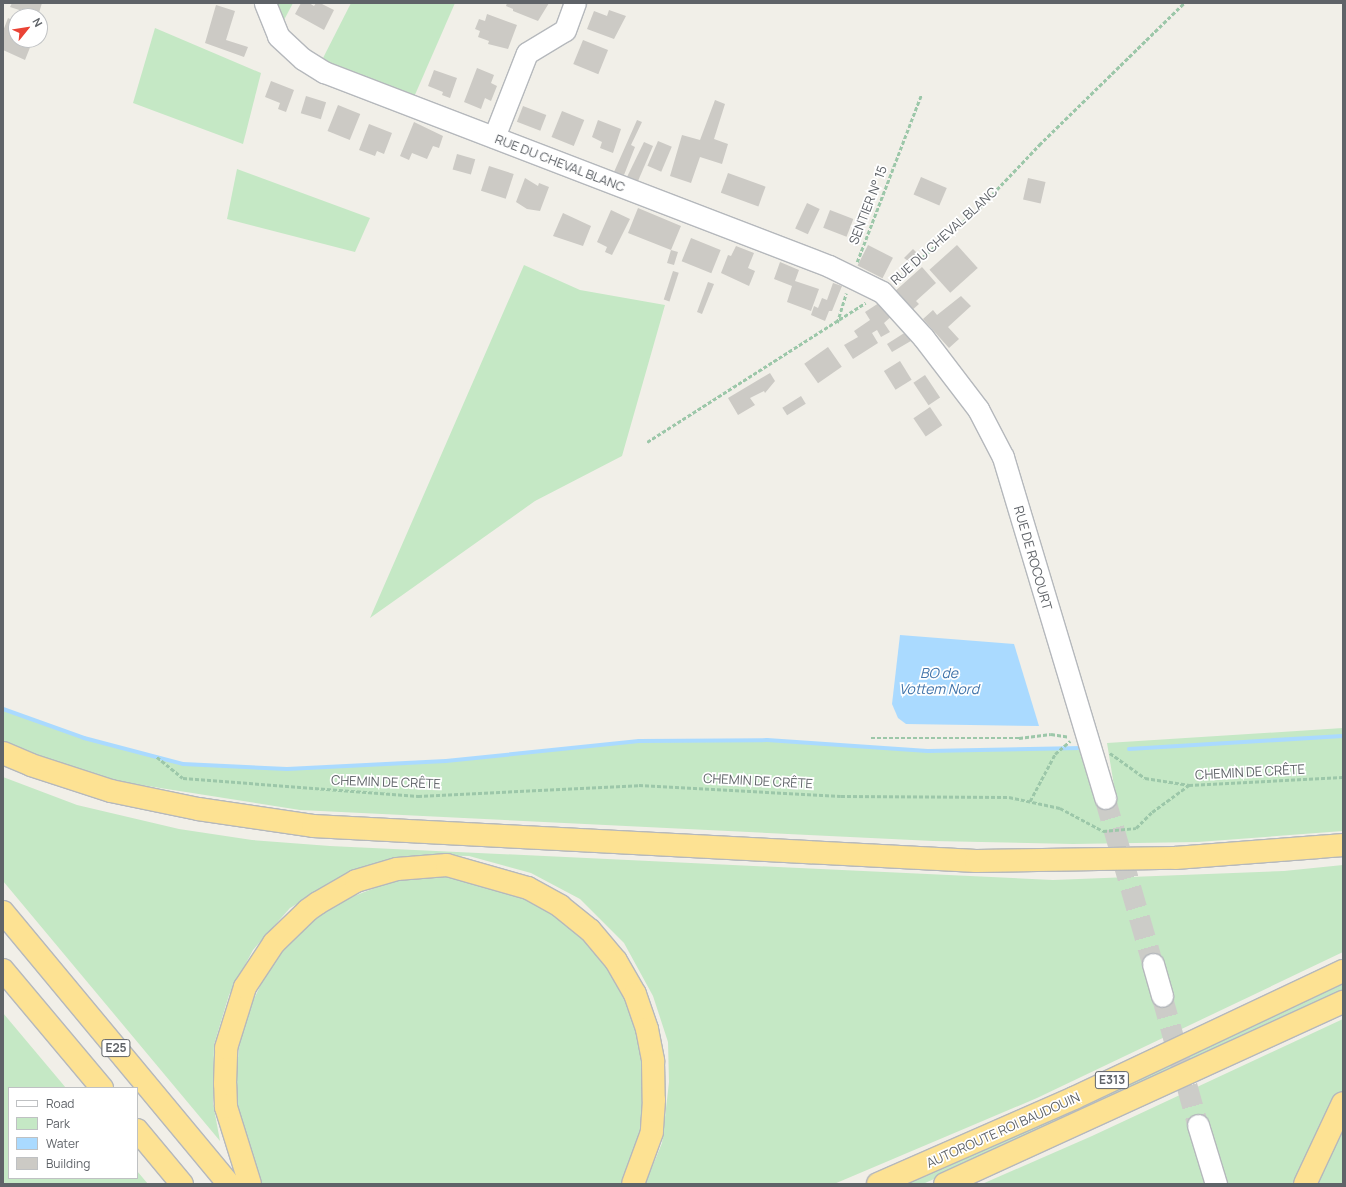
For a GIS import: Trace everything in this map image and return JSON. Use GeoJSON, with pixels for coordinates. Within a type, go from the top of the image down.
{"type":"FeatureCollection","features":[{"type":"Feature","properties":{"kind":"highway"},"geometry":{"type":"LineString","coordinates":[[3,753],[31,765],[111,791],[198,809],[312,826],[976,861],[1175,858],[1343,845]]}},
{"type":"Feature","properties":{"kind":"highway"},"geometry":{"type":"LineString","coordinates":[[250,1184],[226,1107],[225,1084],[226,1048],[245,987],[274,943],[308,910],[318,903],[356,881],[397,869],[446,865],[528,888],[560,906],[590,930],[616,961],[635,994],[647,1028],[653,1061],[654,1100],[652,1132],[633,1184]]}},
{"type":"Feature","properties":{"kind":"highway","name":"E25"},"geometry":{"type":"LineString","coordinates":[[3,912],[229,1184]]}},
{"type":"Feature","properties":{"kind":"highway","name":"AUTOROUTE ROI BAUDOUIN"},"geometry":{"type":"LineString","coordinates":[[878,1184],[1074,1098],[1343,971]]}},
{"type":"Feature","properties":{"kind":"highway","name":"E25"},"geometry":{"type":"LineString","coordinates":[[7,978],[101,1087]]}},
{"type":"Feature","properties":{"kind":"highway","name":"E313"},"geometry":{"type":"LineString","coordinates":[[945,1184],[1343,1002]]}},
{"type":"Feature","properties":{"kind":"highway"},"geometry":{"type":"LineString","coordinates":[[1305,1184],[1343,1103]]}},
{"type":"Feature","properties":{"kind":"highway"},"geometry":{"type":"LineString","coordinates":[[138,1131],[182,1184]]}},
{"type":"Feature","properties":{"kind":"street","name":"RUE DU CHEVAL BLANC"},"geometry":{"type":"LineString","coordinates":[[265,3],[278,36],[303,59],[324,72],[828,266],[882,292],[923,337]]}},
{"type":"Feature","properties":{"kind":"street"},"geometry":{"type":"LineString","coordinates":[[494,138],[527,53],[565,30],[575,3]]}},
{"type":"Feature","properties":{"kind":"street","name":"RUE DE ROCOURT"},"geometry":{"type":"LineString","coordinates":[[923,337],[978,408],[1003,457],[1079,736],[1105,798]]}},
{"type":"Feature","properties":{"kind":"street"},"geometry":{"type":"LineString","coordinates":[[1153,964],[1162,996]]}},
{"type":"Feature","properties":{"kind":"street"},"geometry":{"type":"LineString","coordinates":[[1198,1125],[1216,1184]]}},
{"type":"Feature","properties":{"kind":"path","name":"RUE DU CHEVAL BLANC"},"geometry":{"type":"LineString","coordinates":[[647,442],[836,323],[882,292],[980,207],[1039,145],[1184,3]]}},
{"type":"Feature","properties":{"kind":"path","name":"SENTIER N° 15"},"geometry":{"type":"LineString","coordinates":[[836,323],[851,278],[921,96]]}},
{"type":"Feature","properties":{"kind":"path"},"geometry":{"type":"LineString","coordinates":[[872,738],[1019,738],[1051,734],[1079,736],[1145,778],[1189,785]]}},
{"type":"Feature","properties":{"kind":"path"},"geometry":{"type":"LineString","coordinates":[[1030,801],[1055,754],[1079,736]]}},
{"type":"Feature","properties":{"kind":"path","name":"CHEMIN DE CRÊTE"},"geometry":{"type":"LineString","coordinates":[[157,757],[183,778],[418,796],[639,785],[841,796],[1009,796],[1060,808],[1103,831],[1136,828],[1152,812],[1189,785],[1343,777]]}},
{"type":"Feature","properties":{"kind":"green space"},"geometry":{"type":"Polygon","coordinates":[[[274,3],[293,3],[284,20],[274,3]]]}},
{"type":"Feature","properties":{"kind":"green space"},"geometry":{"type":"Polygon","coordinates":[[[351,3],[455,3],[414,97],[321,62],[351,3]]]}},
{"type":"Feature","properties":{"kind":"green space"},"geometry":{"type":"Polygon","coordinates":[[[155,28],[261,73],[243,144],[133,103],[155,28]]]}},
{"type":"Feature","properties":{"kind":"green space"},"geometry":{"type":"Polygon","coordinates":[[[237,169],[370,218],[355,252],[227,219],[237,169]]]}},
{"type":"Feature","properties":{"kind":"green space"},"geometry":{"type":"Polygon","coordinates":[[[524,265],[580,290],[665,305],[622,456],[535,501],[370,618],[524,265]]]}},
{"type":"Feature","properties":{"kind":"green space"},"geometry":{"type":"Polygon","coordinates":[[[3,710],[87,740],[183,764],[287,769],[446,761],[639,741],[767,740],[928,751],[1082,748],[1095,800],[1116,798],[1107,743],[1343,728],[1343,831],[1198,842],[1073,844],[933,841],[300,810],[122,782],[43,758],[3,742],[3,710]]]}},
{"type":"Feature","properties":{"kind":"green space"},"geometry":{"type":"Polygon","coordinates":[[[3,777],[77,805],[179,829],[252,840],[330,846],[1053,880],[1284,871],[1343,865],[1343,952],[1037,1098],[834,1184],[645,1184],[662,1143],[669,1082],[668,1042],[653,996],[624,943],[580,899],[531,873],[469,856],[423,855],[386,860],[339,879],[290,908],[253,950],[229,995],[214,1045],[213,1103],[220,1141],[3,881],[3,777]]]}},
{"type":"Feature","properties":{"kind":"green space"},"geometry":{"type":"Polygon","coordinates":[[[428,874],[458,875],[520,889],[592,938],[641,1024],[647,1114],[624,1184],[262,1183],[250,1161],[236,1105],[236,1076],[240,1039],[250,1007],[267,972],[285,946],[312,920],[336,903],[398,879],[428,874]]]}},
{"type":"Feature","properties":{"kind":"green space"},"geometry":{"type":"Polygon","coordinates":[[[1343,981],[1343,992],[1079,1113],[923,1184],[898,1184],[1343,981]]]}},
{"type":"Feature","properties":{"kind":"green space"},"geometry":{"type":"Polygon","coordinates":[[[3,1013],[65,1087],[8,1087],[8,1179],[138,1179],[138,1172],[148,1184],[3,1184],[3,1013]]]}},
{"type":"Feature","properties":{"kind":"green space"},"geometry":{"type":"Polygon","coordinates":[[[1343,1019],[1343,1096],[1298,1184],[1226,1184],[1208,1119],[1191,1126],[1208,1184],[982,1184],[1092,1136],[1343,1019]]]}},
{"type":"Feature","properties":{"kind":"green space"},"geometry":{"type":"Polygon","coordinates":[[[1343,1131],[1343,1184],[1318,1184],[1324,1169],[1343,1131]]]}},
{"type":"Feature","properties":{"kind":"water","name":"BO de Vottem Nord"},"geometry":{"type":"Polygon","coordinates":[[[900,635],[1014,644],[1039,726],[906,724],[898,718],[892,704],[900,635]]]}},
{"type":"Feature","properties":{"kind":"building"},"geometry":{"type":"Polygon","coordinates":[[[12,3],[42,3],[40,8],[10,7],[12,3]]]}},
{"type":"Feature","properties":{"kind":"building"},"geometry":{"type":"Polygon","coordinates":[[[301,3],[309,3],[314,6],[316,3],[320,3],[334,10],[324,30],[295,14],[301,3]]]}},
{"type":"Feature","properties":{"kind":"building"},"geometry":{"type":"Polygon","coordinates":[[[507,3],[549,3],[538,21],[513,11],[513,9],[506,6],[507,3]]]}},
{"type":"Feature","properties":{"kind":"building"},"geometry":{"type":"Polygon","coordinates":[[[216,5],[235,11],[226,40],[248,47],[244,57],[205,43],[216,5]]]}},
{"type":"Feature","properties":{"kind":"building"},"geometry":{"type":"Polygon","coordinates":[[[609,10],[626,16],[614,39],[587,29],[594,11],[607,16],[609,10]]]}},
{"type":"Feature","properties":{"kind":"building"},"geometry":{"type":"Polygon","coordinates":[[[487,14],[517,25],[508,49],[488,44],[489,41],[478,37],[480,31],[475,29],[479,19],[485,21],[487,14]]]}},
{"type":"Feature","properties":{"kind":"building"},"geometry":{"type":"Polygon","coordinates":[[[8,18],[8,48],[30,48],[25,60],[3,50],[3,31],[8,18]]]}},
{"type":"Feature","properties":{"kind":"building"},"geometry":{"type":"Polygon","coordinates":[[[583,40],[608,50],[598,74],[573,64],[583,40]]]}},
{"type":"Feature","properties":{"kind":"building"},"geometry":{"type":"Polygon","coordinates":[[[477,68],[494,75],[491,83],[497,86],[491,101],[485,98],[481,109],[464,102],[477,68]]]}},
{"type":"Feature","properties":{"kind":"building"},"geometry":{"type":"Polygon","coordinates":[[[434,70],[457,78],[450,98],[442,95],[443,92],[428,86],[434,70]]]}},
{"type":"Feature","properties":{"kind":"building"},"geometry":{"type":"Polygon","coordinates":[[[271,81],[294,90],[286,112],[278,109],[280,103],[265,97],[271,81]]]}},
{"type":"Feature","properties":{"kind":"building"},"geometry":{"type":"Polygon","coordinates":[[[306,96],[326,102],[321,119],[301,113],[306,96]]]}},
{"type":"Feature","properties":{"kind":"building"},"geometry":{"type":"Polygon","coordinates":[[[715,100],[725,104],[714,139],[728,144],[722,164],[700,157],[691,183],[670,176],[682,135],[700,140],[715,100]]]}},
{"type":"Feature","properties":{"kind":"building"},"geometry":{"type":"Polygon","coordinates":[[[338,105],[360,114],[350,140],[328,131],[338,105]]]}},
{"type":"Feature","properties":{"kind":"building"},"geometry":{"type":"Polygon","coordinates":[[[523,106],[546,115],[540,131],[517,122],[523,106]]]}},
{"type":"Feature","properties":{"kind":"building"},"geometry":{"type":"Polygon","coordinates":[[[562,111],[584,120],[574,146],[552,137],[562,111]]]}},
{"type":"Feature","properties":{"kind":"building"},"geometry":{"type":"Polygon","coordinates":[[[598,120],[621,129],[613,153],[600,148],[602,142],[592,137],[598,120]]]}},
{"type":"Feature","properties":{"kind":"building"},"geometry":{"type":"Polygon","coordinates":[[[637,120],[642,122],[631,145],[635,147],[624,175],[614,172],[637,120]]]}},
{"type":"Feature","properties":{"kind":"building"},"geometry":{"type":"Polygon","coordinates":[[[414,122],[443,136],[439,148],[433,146],[427,159],[412,153],[409,160],[400,156],[414,122]]]}},
{"type":"Feature","properties":{"kind":"building"},"geometry":{"type":"Polygon","coordinates":[[[369,124],[392,133],[384,154],[377,151],[375,156],[359,150],[369,124]]]}},
{"type":"Feature","properties":{"kind":"building"},"geometry":{"type":"Polygon","coordinates":[[[658,141],[672,147],[661,172],[647,166],[658,141]]]}},
{"type":"Feature","properties":{"kind":"building"},"geometry":{"type":"Polygon","coordinates":[[[644,142],[653,146],[638,181],[627,177],[644,142]]]}},
{"type":"Feature","properties":{"kind":"building"},"geometry":{"type":"Polygon","coordinates":[[[457,154],[475,159],[471,175],[453,169],[457,154]]]}},
{"type":"Feature","properties":{"kind":"building"},"geometry":{"type":"Polygon","coordinates":[[[489,166],[514,174],[506,199],[481,191],[489,166]]]}},
{"type":"Feature","properties":{"kind":"building"},"geometry":{"type":"Polygon","coordinates":[[[728,173],[766,187],[758,206],[721,193],[728,173]]]}},
{"type":"Feature","properties":{"kind":"building"},"geometry":{"type":"Polygon","coordinates":[[[921,177],[947,188],[939,205],[914,194],[921,177]]]}},
{"type":"Feature","properties":{"kind":"building"},"geometry":{"type":"Polygon","coordinates":[[[525,178],[538,186],[539,183],[549,187],[540,211],[527,209],[516,202],[525,178]]]}},
{"type":"Feature","properties":{"kind":"building"},"geometry":{"type":"Polygon","coordinates":[[[1028,178],[1046,182],[1041,203],[1023,199],[1028,178]]]}},
{"type":"Feature","properties":{"kind":"building"},"geometry":{"type":"Polygon","coordinates":[[[807,203],[820,209],[808,234],[795,228],[807,203]]]}},
{"type":"Feature","properties":{"kind":"building"},"geometry":{"type":"Polygon","coordinates":[[[638,208],[681,226],[671,250],[628,233],[638,208]]]}},
{"type":"Feature","properties":{"kind":"building"},"geometry":{"type":"Polygon","coordinates":[[[611,210],[630,219],[612,255],[605,252],[607,247],[597,242],[611,210]]]}},
{"type":"Feature","properties":{"kind":"building"},"geometry":{"type":"Polygon","coordinates":[[[830,210],[853,219],[847,237],[823,228],[830,210]]]}},
{"type":"Feature","properties":{"kind":"building"},"geometry":{"type":"Polygon","coordinates":[[[563,213],[591,226],[583,246],[553,236],[563,213]]]}},
{"type":"Feature","properties":{"kind":"building"},"geometry":{"type":"Polygon","coordinates":[[[691,238],[721,250],[711,273],[682,261],[691,238]]]}},
{"type":"Feature","properties":{"kind":"building"},"geometry":{"type":"Polygon","coordinates":[[[868,245],[893,258],[883,278],[858,265],[868,245]]]}},
{"type":"Feature","properties":{"kind":"building"},"geometry":{"type":"Polygon","coordinates":[[[957,245],[978,268],[950,293],[930,270],[957,245]]]}},
{"type":"Feature","properties":{"kind":"building"},"geometry":{"type":"Polygon","coordinates":[[[736,246],[754,253],[748,268],[755,271],[749,286],[721,273],[728,255],[731,256],[736,246]]]}},
{"type":"Feature","properties":{"kind":"building"},"geometry":{"type":"Polygon","coordinates":[[[913,249],[917,253],[908,261],[904,258],[913,249]]]}},
{"type":"Feature","properties":{"kind":"building"},"geometry":{"type":"Polygon","coordinates":[[[671,250],[678,252],[674,265],[667,263],[671,250]]]}},
{"type":"Feature","properties":{"kind":"building"},"geometry":{"type":"Polygon","coordinates":[[[780,262],[799,270],[795,281],[819,289],[811,311],[787,302],[792,286],[774,279],[780,262]]]}},
{"type":"Feature","properties":{"kind":"building"},"geometry":{"type":"Polygon","coordinates":[[[922,267],[936,283],[916,301],[919,304],[910,312],[893,293],[922,267]]]}},
{"type":"Feature","properties":{"kind":"building"},"geometry":{"type":"Polygon","coordinates":[[[673,271],[679,273],[669,301],[664,300],[673,271]]]}},
{"type":"Feature","properties":{"kind":"building"},"geometry":{"type":"Polygon","coordinates":[[[708,282],[714,284],[702,314],[697,312],[708,282]]]}},
{"type":"Feature","properties":{"kind":"building"},"geometry":{"type":"Polygon","coordinates":[[[833,283],[842,286],[832,311],[829,311],[825,321],[811,315],[814,306],[818,308],[822,298],[827,300],[833,283]]]}},
{"type":"Feature","properties":{"kind":"building"},"geometry":{"type":"Polygon","coordinates":[[[961,296],[971,306],[948,327],[959,339],[949,348],[923,319],[933,310],[937,315],[961,296]]]}},
{"type":"Feature","properties":{"kind":"building"},"geometry":{"type":"Polygon","coordinates":[[[882,301],[894,314],[884,323],[890,332],[881,337],[877,330],[872,333],[878,343],[853,359],[844,345],[858,337],[854,331],[870,320],[865,312],[882,301]]]}},
{"type":"Feature","properties":{"kind":"building"},"geometry":{"type":"Polygon","coordinates":[[[909,330],[916,338],[892,352],[887,344],[909,330]]]}},
{"type":"Feature","properties":{"kind":"building"},"geometry":{"type":"Polygon","coordinates":[[[828,347],[842,367],[818,383],[804,364],[828,347]]]}},
{"type":"Feature","properties":{"kind":"building"},"geometry":{"type":"Polygon","coordinates":[[[900,361],[912,380],[896,390],[884,371],[900,361]]]}},
{"type":"Feature","properties":{"kind":"building"},"geometry":{"type":"Polygon","coordinates":[[[770,373],[775,381],[765,393],[764,391],[750,398],[755,405],[738,415],[728,398],[770,373]]]}},
{"type":"Feature","properties":{"kind":"building"},"geometry":{"type":"Polygon","coordinates":[[[925,375],[940,397],[928,405],[913,383],[925,375]]]}},
{"type":"Feature","properties":{"kind":"building"},"geometry":{"type":"Polygon","coordinates":[[[801,396],[806,404],[787,415],[782,408],[801,396]]]}},
{"type":"Feature","properties":{"kind":"building"},"geometry":{"type":"Polygon","coordinates":[[[930,407],[942,425],[926,436],[913,418],[930,407]]]}},
{"type":"Feature","properties":{"kind":"waterway"},"geometry":{"type":"LineString","coordinates":[[3,709],[84,738],[183,764],[287,769],[446,761],[639,741],[767,740],[928,751],[1082,748]]}},
{"type":"Feature","properties":{"kind":"waterway"},"geometry":{"type":"LineString","coordinates":[[1129,749],[1343,736]]}},
{"type":"Feature","properties":{"kind":"tunnel"},"geometry":{"type":"LineString","coordinates":[[1105,798],[1153,964]]}},
{"type":"Feature","properties":{"kind":"tunnel"},"geometry":{"type":"LineString","coordinates":[[1162,996],[1198,1125]]}}]}
